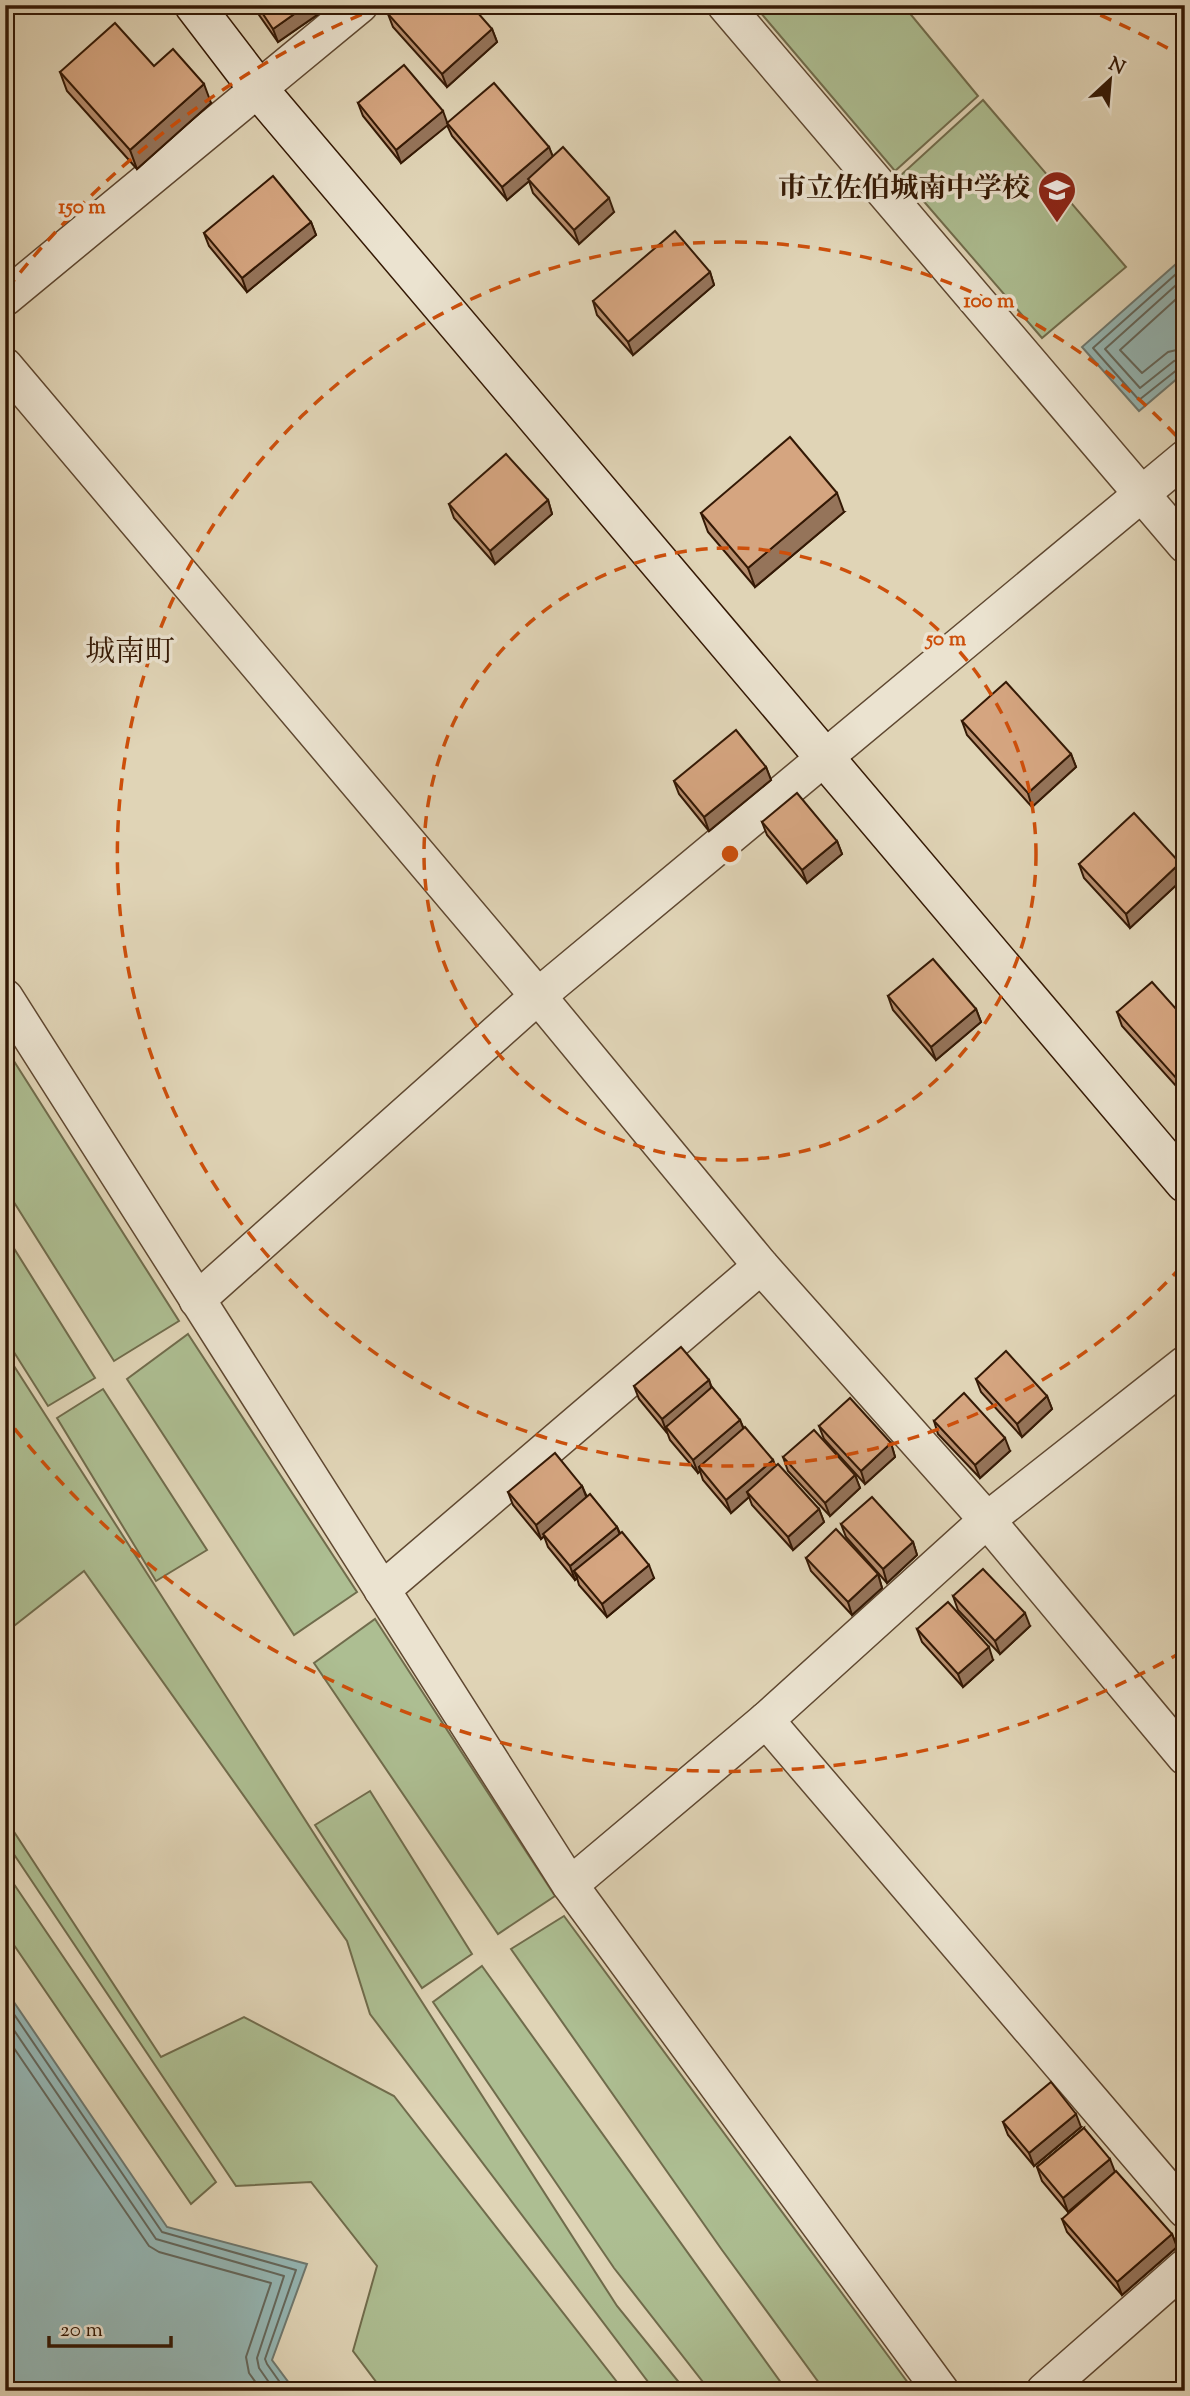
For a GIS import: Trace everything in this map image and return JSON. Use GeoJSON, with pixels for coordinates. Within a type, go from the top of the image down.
{"type":"FeatureCollection","features":[{"type":"Feature","properties":{"kind":"street"},"geometry":{"type":"LineString","coordinates":[[194,5],[259,90],[1185,1183]]}},
{"type":"Feature","properties":{"kind":"street"},"geometry":{"type":"LineString","coordinates":[[5,298],[360,5]]}},
{"type":"Feature","properties":{"kind":"street"},"geometry":{"type":"LineString","coordinates":[[725,5],[1185,545]]}},
{"type":"Feature","properties":{"kind":"street"},"geometry":{"type":"LineString","coordinates":[[5,366],[538,996],[761,1266],[987,1520],[1185,1757]]}},
{"type":"Feature","properties":{"kind":"street"},"geometry":{"type":"LineString","coordinates":[[197,1300],[538,996],[1185,458]]}},
{"type":"Feature","properties":{"kind":"street"},"geometry":{"type":"LineString","coordinates":[[5,997],[570,1885],[941,2391]]}},
{"type":"Feature","properties":{"kind":"street"},"geometry":{"type":"LineString","coordinates":[[382,1590],[761,1266]]}},
{"type":"Feature","properties":{"kind":"street"},"geometry":{"type":"LineString","coordinates":[[570,1885],[766,1720],[987,1520],[1185,1364]]}},
{"type":"Feature","properties":{"kind":"street"},"geometry":{"type":"LineString","coordinates":[[766,1720],[1185,2210]]}},
{"type":"Feature","properties":{"kind":"street"},"geometry":{"type":"LineString","coordinates":[[1044,2391],[1185,2267]]}},
{"type":"Feature","properties":{"kind":"green space"},"geometry":{"type":"Polygon","coordinates":[[[754,5],[903,5],[978,96],[895,171],[754,5]]]}},
{"type":"Feature","properties":{"kind":"green space"},"geometry":{"type":"Polygon","coordinates":[[[983,100],[1126,267],[1042,338],[901,175],[983,100]]]}},
{"type":"Feature","properties":{"kind":"green space"},"geometry":{"type":"Polygon","coordinates":[[[5,1047],[179,1321],[114,1361],[5,1188],[5,1047]]]}},
{"type":"Feature","properties":{"kind":"green space"},"geometry":{"type":"Polygon","coordinates":[[[5,1234],[95,1378],[48,1406],[5,1338],[5,1234]]]}},
{"type":"Feature","properties":{"kind":"green space"},"geometry":{"type":"Polygon","coordinates":[[[188,1334],[357,1592],[294,1635],[127,1379],[188,1334]]]}},
{"type":"Feature","properties":{"kind":"green space"},"geometry":{"type":"Polygon","coordinates":[[[5,1352],[617,2306],[686,2391],[655,2391],[370,2014],[347,1941],[84,1571],[5,1633],[5,1352]]]}},
{"type":"Feature","properties":{"kind":"green space"},"geometry":{"type":"Polygon","coordinates":[[[103,1389],[207,1550],[156,1581],[57,1418],[103,1389]]]}},
{"type":"Feature","properties":{"kind":"green space"},"geometry":{"type":"Polygon","coordinates":[[[375,1619],[555,1896],[498,1934],[314,1663],[375,1619]]]}},
{"type":"Feature","properties":{"kind":"green space"},"geometry":{"type":"Polygon","coordinates":[[[370,1791],[472,1954],[422,1988],[315,1825],[370,1791]]]}},
{"type":"Feature","properties":{"kind":"green space"},"geometry":{"type":"Polygon","coordinates":[[[5,1818],[161,2057],[244,2017],[394,2096],[624,2391],[383,2391],[353,2351],[377,2266],[311,2182],[236,2186],[5,1841],[5,1818]]]}},
{"type":"Feature","properties":{"kind":"green space"},"geometry":{"type":"Polygon","coordinates":[[[5,1871],[216,2182],[191,2204],[5,1932],[5,1871]]]}},
{"type":"Feature","properties":{"kind":"green space"},"geometry":{"type":"Polygon","coordinates":[[[564,1916],[914,2391],[825,2391],[722,2250],[511,1949],[564,1916]]]}},
{"type":"Feature","properties":{"kind":"green space"},"geometry":{"type":"Polygon","coordinates":[[[482,1966],[787,2391],[710,2391],[614,2268],[433,2002],[482,1966]]]}},
{"type":"Feature","properties":{"kind":"water"},"geometry":{"type":"Polygon","coordinates":[[[1185,256],[1185,372],[1139,411],[1082,347],[1185,256]]]}},
{"type":"Feature","properties":{"kind":"water"},"geometry":{"type":"Polygon","coordinates":[[[5,1989],[167,2227],[307,2264],[272,2360],[295,2391],[5,2391],[5,1989]]]}},
{"type":"Feature","properties":{"kind":"building"},"geometry":{"type":"Polygon","coordinates":[[[257,5],[307,5],[273,29],[257,5]]]}},
{"type":"Feature","properties":{"kind":"building"},"geometry":{"type":"Polygon","coordinates":[[[397,5],[471,5],[492,29],[442,74],[388,14],[397,5]]]}},
{"type":"Feature","properties":{"kind":"building"},"geometry":{"type":"Polygon","coordinates":[[[115,23],[154,66],[173,49],[204,84],[130,150],[60,72],[115,23]]]}},
{"type":"Feature","properties":{"kind":"building"},"geometry":{"type":"Polygon","coordinates":[[[404,65],[443,111],[396,150],[358,103],[404,65]]]}},
{"type":"Feature","properties":{"kind":"building"},"geometry":{"type":"Polygon","coordinates":[[[494,83],[549,147],[502,187],[447,123],[494,83]]]}},
{"type":"Feature","properties":{"kind":"building"},"geometry":{"type":"Polygon","coordinates":[[[563,147],[609,198],[574,230],[528,179],[563,147]]]}},
{"type":"Feature","properties":{"kind":"building"},"geometry":{"type":"Polygon","coordinates":[[[273,176],[311,222],[242,278],[204,233],[273,176]]]}},
{"type":"Feature","properties":{"kind":"building"},"geometry":{"type":"Polygon","coordinates":[[[675,231],[710,272],[628,342],[593,301],[675,231]]]}},
{"type":"Feature","properties":{"kind":"building"},"geometry":{"type":"Polygon","coordinates":[[[790,437],[837,493],[748,568],[701,513],[790,437]]]}},
{"type":"Feature","properties":{"kind":"building"},"geometry":{"type":"Polygon","coordinates":[[[506,454],[548,500],[490,551],[449,504],[506,454]]]}},
{"type":"Feature","properties":{"kind":"building"},"geometry":{"type":"Polygon","coordinates":[[[1006,682],[1071,754],[1028,793],[962,721],[1006,682]]]}},
{"type":"Feature","properties":{"kind":"building"},"geometry":{"type":"Polygon","coordinates":[[[736,730],[766,767],[704,817],[674,781],[736,730]]]}},
{"type":"Feature","properties":{"kind":"building"},"geometry":{"type":"Polygon","coordinates":[[[797,793],[837,841],[802,870],[762,822],[797,793]]]}},
{"type":"Feature","properties":{"kind":"building"},"geometry":{"type":"Polygon","coordinates":[[[1134,813],[1180,863],[1126,914],[1079,864],[1134,813]]]}},
{"type":"Feature","properties":{"kind":"building"},"geometry":{"type":"Polygon","coordinates":[[[933,959],[976,1009],[931,1047],[888,996],[933,959]]]}},
{"type":"Feature","properties":{"kind":"building"},"geometry":{"type":"Polygon","coordinates":[[[1152,982],[1185,1019],[1185,1088],[1117,1012],[1152,982]]]}},
{"type":"Feature","properties":{"kind":"building"},"geometry":{"type":"Polygon","coordinates":[[[681,1347],[709,1380],[662,1419],[634,1386],[681,1347]]]}},
{"type":"Feature","properties":{"kind":"building"},"geometry":{"type":"Polygon","coordinates":[[[1006,1351],[1047,1396],[1017,1424],[976,1379],[1006,1351]]]}},
{"type":"Feature","properties":{"kind":"building"},"geometry":{"type":"Polygon","coordinates":[[[712,1387],[740,1420],[693,1460],[666,1427],[712,1387]]]}},
{"type":"Feature","properties":{"kind":"building"},"geometry":{"type":"Polygon","coordinates":[[[964,1393],[1005,1438],[975,1465],[934,1421],[964,1393]]]}},
{"type":"Feature","properties":{"kind":"building"},"geometry":{"type":"Polygon","coordinates":[[[850,1398],[891,1443],[861,1471],[819,1426],[850,1398]]]}},
{"type":"Feature","properties":{"kind":"building"},"geometry":{"type":"Polygon","coordinates":[[[745,1427],[773,1460],[726,1500],[699,1467],[745,1427]]]}},
{"type":"Feature","properties":{"kind":"building"},"geometry":{"type":"Polygon","coordinates":[[[814,1430],[855,1475],[825,1503],[783,1457],[814,1430]]]}},
{"type":"Feature","properties":{"kind":"building"},"geometry":{"type":"Polygon","coordinates":[[[555,1453],[582,1486],[536,1525],[508,1492],[555,1453]]]}},
{"type":"Feature","properties":{"kind":"building"},"geometry":{"type":"Polygon","coordinates":[[[778,1464],[819,1509],[788,1537],[747,1492],[778,1464]]]}},
{"type":"Feature","properties":{"kind":"building"},"geometry":{"type":"Polygon","coordinates":[[[590,1494],[617,1527],[570,1566],[543,1534],[590,1494]]]}},
{"type":"Feature","properties":{"kind":"building"},"geometry":{"type":"Polygon","coordinates":[[[872,1497],[913,1542],[883,1569],[841,1524],[872,1497]]]}},
{"type":"Feature","properties":{"kind":"building"},"geometry":{"type":"Polygon","coordinates":[[[836,1529],[878,1574],[848,1602],[806,1558],[836,1529]]]}},
{"type":"Feature","properties":{"kind":"building"},"geometry":{"type":"Polygon","coordinates":[[[622,1532],[649,1565],[602,1604],[574,1571],[622,1532]]]}},
{"type":"Feature","properties":{"kind":"building"},"geometry":{"type":"Polygon","coordinates":[[[983,1569],[1025,1613],[995,1641],[953,1596],[983,1569]]]}},
{"type":"Feature","properties":{"kind":"building"},"geometry":{"type":"Polygon","coordinates":[[[948,1602],[989,1647],[958,1674],[917,1629],[948,1602]]]}},
{"type":"Feature","properties":{"kind":"building"},"geometry":{"type":"Polygon","coordinates":[[[1051,2082],[1076,2114],[1029,2153],[1003,2122],[1051,2082]]]}},
{"type":"Feature","properties":{"kind":"building"},"geometry":{"type":"Polygon","coordinates":[[[1084,2128],[1110,2159],[1063,2198],[1037,2167],[1084,2128]]]}},
{"type":"Feature","properties":{"kind":"building"},"geometry":{"type":"Polygon","coordinates":[[[1116,2171],[1172,2234],[1117,2282],[1062,2219],[1116,2171]]]}},
{"type":"Feature","properties":{"kind":"place","name":"市立佐伯城南中学校"},"geometry":{"type":"Point","coordinates":[1057,224]}},
{"type":"Feature","properties":{"kind":"district","name":"城南町"},"geometry":{"type":"Point","coordinates":[130,653]}}]}
